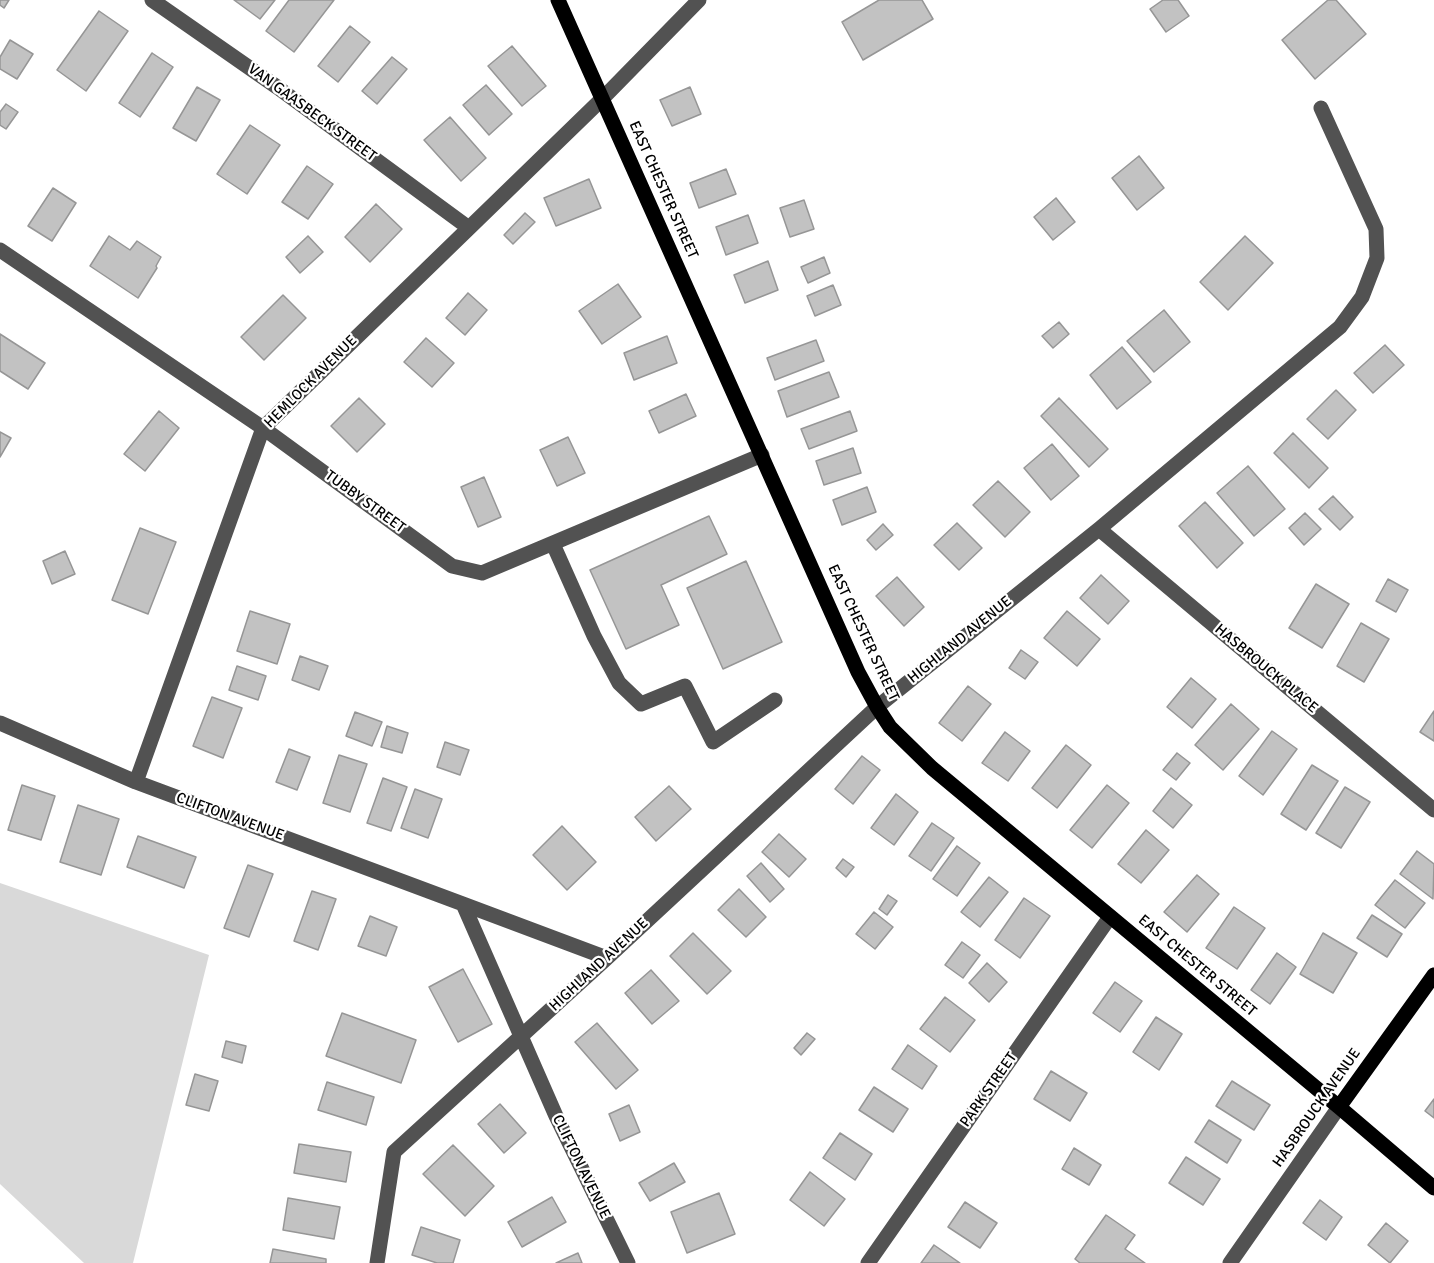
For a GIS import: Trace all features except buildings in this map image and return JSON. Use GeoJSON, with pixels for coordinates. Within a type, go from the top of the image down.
{"type":"FeatureCollection","features":[{"type":"Feature","properties":{"kind":"main road","name":"EAST CHESTER STREET"},"geometry":{"type":"LineString","coordinates":[[558,0],[858,672],[876,707],[890,727],[932,768],[1434,1188]]}},
{"type":"Feature","properties":{"kind":"main road","name":"HASBROUCK AVENUE"},"geometry":{"type":"LineString","coordinates":[[1339,1107],[1434,975]]}},
{"type":"Feature","properties":{"kind":"street","name":"VAN GAASBECK STREET"},"geometry":{"type":"LineString","coordinates":[[152,0],[277,87],[469,228]]}},
{"type":"Feature","properties":{"kind":"street","name":"HEMLOCK AVENUE"},"geometry":{"type":"LineString","coordinates":[[136,782],[263,428],[602,99],[699,0]]}},
{"type":"Feature","properties":{"kind":"street","name":"HIGHLAND AVENUE"},"geometry":{"type":"LineString","coordinates":[[377,1263],[394,1152],[607,958],[876,707],[1099,529],[1340,327],[1362,297],[1377,258],[1376,229],[1321,108]]}},
{"type":"Feature","properties":{"kind":"street","name":"TUBBY STREET"},"geometry":{"type":"LineString","coordinates":[[0,250],[263,428],[452,566],[482,573],[762,455]]}},
{"type":"Feature","properties":{"kind":"street","name":"HASBROUCK PLACE"},"geometry":{"type":"LineString","coordinates":[[1099,529],[1434,810]]}},
{"type":"Feature","properties":{"kind":"street"},"geometry":{"type":"LineString","coordinates":[[553,544],[594,636],[619,683],[641,704],[685,686],[713,742],[775,700]]}},
{"type":"Feature","properties":{"kind":"street","name":"CLIFTON AVENUE"},"geometry":{"type":"LineString","coordinates":[[1,728],[136,782],[607,958]]}},
{"type":"Feature","properties":{"kind":"street","name":"CLIFTON AVENUE"},"geometry":{"type":"LineString","coordinates":[[464,904],[556,1116],[628,1263]]}},
{"type":"Feature","properties":{"kind":"street","name":"PARK STREET"},"geometry":{"type":"LineString","coordinates":[[868,1263],[1110,917]]}},
{"type":"Feature","properties":{"kind":"street","name":"HASBROUCK AVENUE"},"geometry":{"type":"LineString","coordinates":[[1230,1263],[1339,1107]]}},
{"type":"Feature","properties":{"kind":"shaded area"},"geometry":{"type":"Polygon","coordinates":[[[0,883],[209,955],[133,1263],[84,1263],[0,1184],[0,883]]]}}]}
